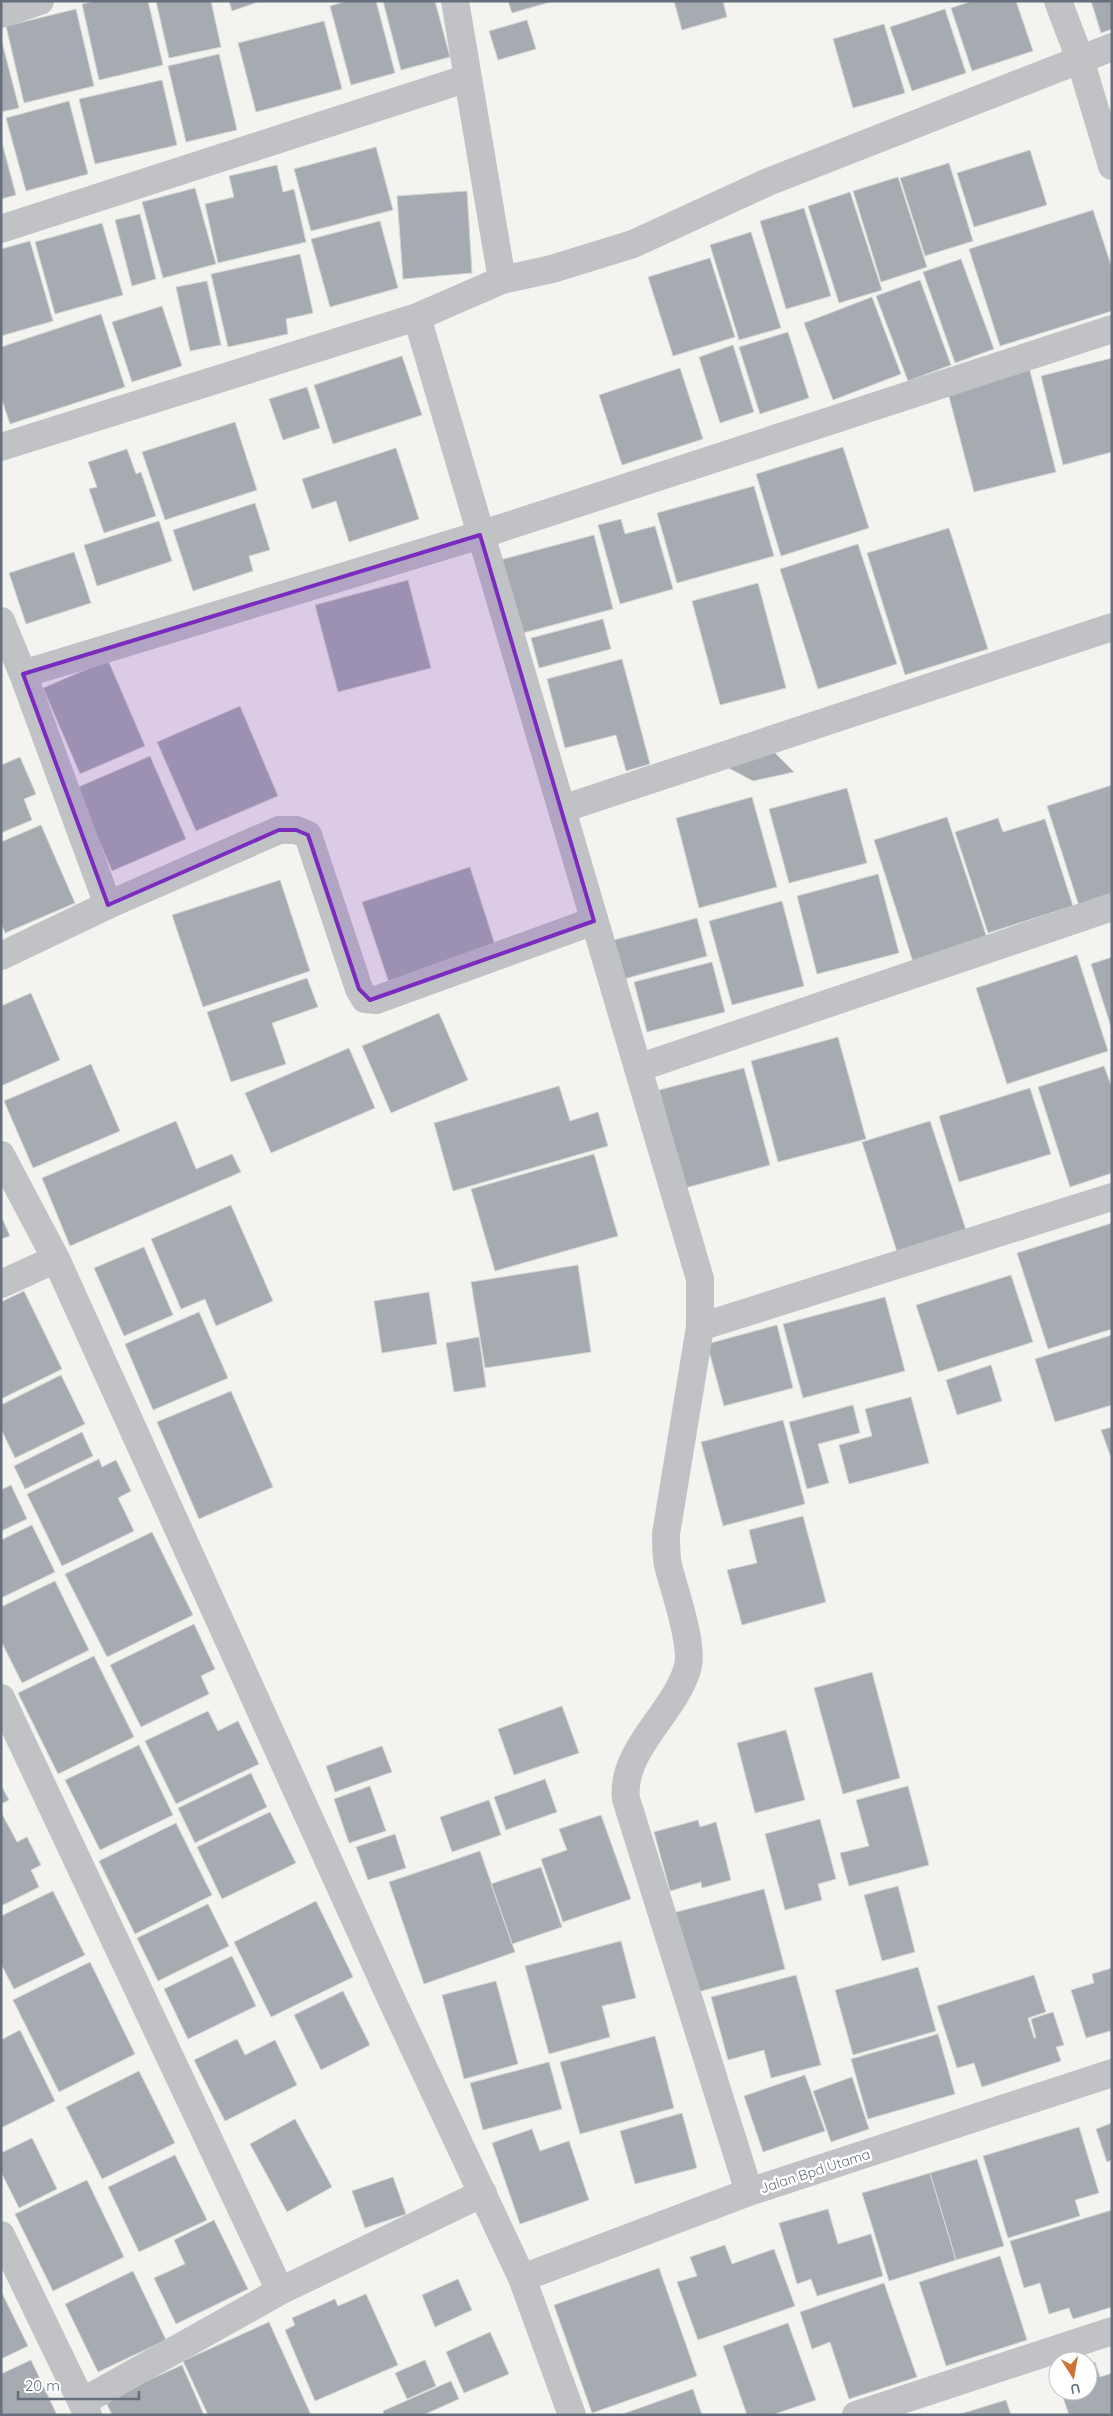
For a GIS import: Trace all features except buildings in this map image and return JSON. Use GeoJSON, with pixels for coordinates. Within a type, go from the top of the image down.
{"type":"FeatureCollection","features":[{"type":"Feature","properties":{"kind":"street"},"geometry":{"type":"LineString","coordinates":[[1,14],[40,1]]}},
{"type":"Feature","properties":{"kind":"street"},"geometry":{"type":"LineString","coordinates":[[456,1],[502,280]]}},
{"type":"Feature","properties":{"kind":"street"},"geometry":{"type":"LineString","coordinates":[[1058,1],[1080,58],[1112,166]]}},
{"type":"Feature","properties":{"kind":"street"},"geometry":{"type":"LineString","coordinates":[[1,447],[417,317],[502,280],[552,269],[633,244],[768,182],[1112,47]]}},
{"type":"Feature","properties":{"kind":"street"},"geometry":{"type":"LineString","coordinates":[[1,229],[468,78]]}},
{"type":"Feature","properties":{"kind":"street"},"geometry":{"type":"LineString","coordinates":[[417,317],[700,1279],[700,1327],[666,1534],[668,1562],[689,1650],[688,1665],[682,1680],[626,1776],[625,1787],[629,1808],[749,2192]]}},
{"type":"Feature","properties":{"kind":"street"},"geometry":{"type":"LineString","coordinates":[[23,674],[480,535],[1112,328]]}},
{"type":"Feature","properties":{"kind":"street"},"geometry":{"type":"LineString","coordinates":[[1,620],[23,674],[108,906]]}},
{"type":"Feature","properties":{"kind":"street"},"geometry":{"type":"LineString","coordinates":[[562,809],[1112,627]]}},
{"type":"Feature","properties":{"kind":"street"},"geometry":{"type":"LineString","coordinates":[[1,956],[279,830],[296,830],[308,835],[359,989],[364,999],[370,1000],[594,921]]}},
{"type":"Feature","properties":{"kind":"street"},"geometry":{"type":"LineString","coordinates":[[638,1068],[1112,907]]}},
{"type":"Feature","properties":{"kind":"street"},"geometry":{"type":"LineString","coordinates":[[1,1155],[56,1258],[393,2003],[484,2193],[522,2278],[572,2415]]}},
{"type":"Feature","properties":{"kind":"street"},"geometry":{"type":"LineString","coordinates":[[700,1327],[1112,1197]]}},
{"type":"Feature","properties":{"kind":"street"},"geometry":{"type":"LineString","coordinates":[[1,1284],[56,1258]]}},
{"type":"Feature","properties":{"kind":"street"},"geometry":{"type":"LineString","coordinates":[[1,1698],[280,2291]]}},
{"type":"Feature","properties":{"kind":"street","name":"Jalan Bpd Utama"},"geometry":{"type":"LineString","coordinates":[[522,2278],[749,2192],[1112,2073]]}},
{"type":"Feature","properties":{"kind":"street"},"geometry":{"type":"LineString","coordinates":[[1,2236],[85,2408],[280,2291],[484,2193]]}},
{"type":"Feature","properties":{"kind":"street"},"geometry":{"type":"LineString","coordinates":[[856,2415],[1112,2330]]}},
{"type":"Feature","properties":{"kind":"highlighted area"},"geometry":{"type":"Polygon","coordinates":[[[480,535],[594,921],[370,1000],[359,989],[308,835],[296,830],[279,830],[108,905],[23,674],[480,535]]]}}]}
